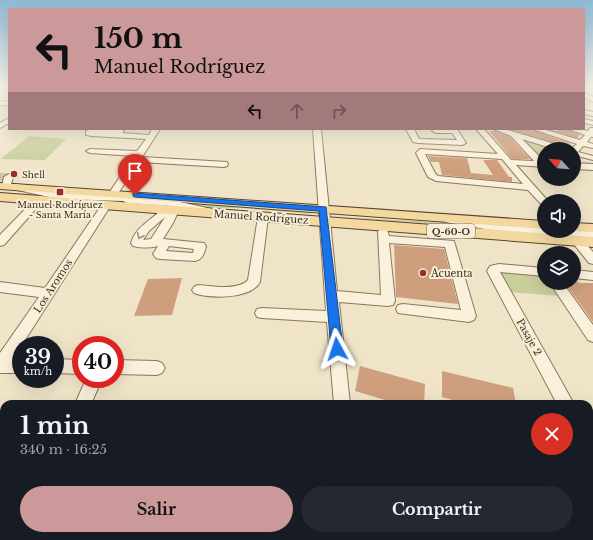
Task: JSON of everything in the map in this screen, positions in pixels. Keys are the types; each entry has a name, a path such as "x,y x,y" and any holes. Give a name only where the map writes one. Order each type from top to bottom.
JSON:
{"main road":[{"name":"Manuel Rodríguez","path":"4,183 324,215 383,232 537,232"},
{"name":"Manuel Rodríguez","path":"0,197 263,217 324,215 436,217 537,224"},
{"name":"Manuel Rodríguez","path":"581,230 593,228"},
{"name":"Manuel Rodríguez","path":"581,236 593,242"}],"street":[{"path":"0,126 8,116"},
{"path":"114,193 155,130"},
{"path":"317,130 342,400"},
{"path":"411,130 417,141 462,143 454,130 436,131"},
{"path":"481,130 537,194"},
{"path":"500,130 539,142"},
{"path":"539,130 578,142"},
{"path":"577,130 592,133"},
{"path":"581,143 592,133"},
{"path":"513,134 537,158"},
{"path":"117,135 151,137"},
{"path":"581,143 593,146"},
{"path":"90,151 224,164"},
{"path":"530,187 436,178 431,175 420,153 423,151 537,163"},
{"path":"581,154 593,158"},
{"path":"581,166 593,167"},
{"path":"4,183 46,194 85,198 137,198 305,211 341,219 537,234"},
{"path":"4,183 87,200 163,202 221,214"},
{"path":"0,242 39,200"},
{"name":"Los Aromos","path":"0,366 106,205"},
{"path":"170,210 168,223 160,243 139,244 137,241 145,227 170,210"},
{"path":"198,290 241,290 252,285 254,282 263,217"},
{"path":"436,217 496,228 537,231"},
{"path":"332,296 388,301 383,232 450,244 468,316 403,309"},
{"path":"581,232 593,233"},
{"path":"576,238 593,260"},
{"name":"Pasaje 2","path":"537,271 499,268 494,269 493,272 564,400"},
{"path":"581,275 593,276"},
{"path":"0,287 49,293"},
{"path":"561,290 593,336"},
{"path":"262,313 334,317"},
{"path":"0,366 12,366"},
{"path":"124,367 157,368"},
{"path":"85,400 90,388"}],"green space":[{"path":"29,136 66,139 45,160 1,159"},
{"path":"519,137 537,142 537,156"},
{"path":"179,203 312,213 312,214 240,208 207,208"},
{"path":"337,217 431,222 486,228"},
{"path":"501,273 537,276 537,290 556,290 560,296 509,292 499,275"}],"building":[{"path":"513,130 533,130 566,142 552,142"},
{"path":"551,130 569,130 580,135 577,138"},
{"path":"489,131 495,131 510,137 530,159 512,159"},
{"path":"428,156 467,158 471,173 493,175 483,160 497,160 509,177 512,177 512,182 442,175 439,162 431,162"},
{"name":"Acuenta","path":"394,245 444,249 458,304 396,297"},
{"path":"182,278 172,315 134,316 148,279"},
{"path":"581,283 593,283 593,322 570,290 581,290"},
{"path":"360,366 425,384 424,400 385,400 355,391"},
{"path":"442,371 513,388 515,400 453,400 442,397"}],"tunnel":[{"path":"0,177 8,177"}],"place":[{"name":"Shell","path":"14,174"},
{"name":"Manuel Rodríguez - Santa María","path":"60,192"},
{"name":"Acuenta","path":"423,273"}],"route":[{"path":"135,195 323,209 337,349"}]}
